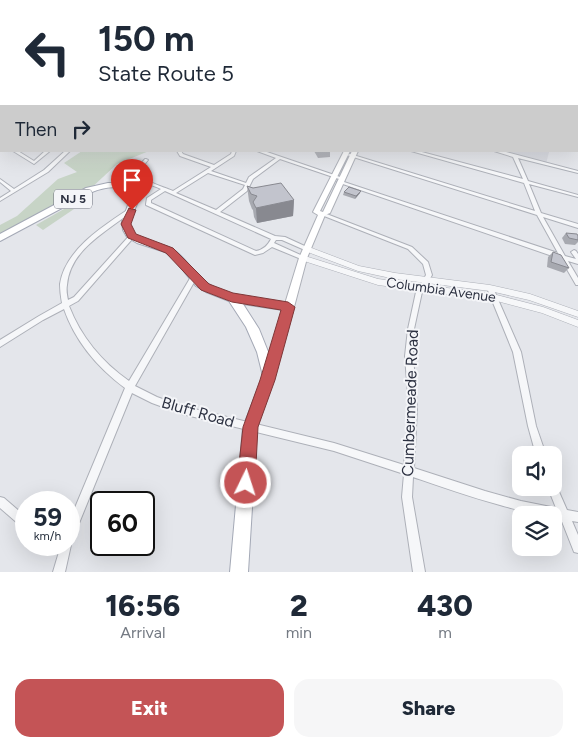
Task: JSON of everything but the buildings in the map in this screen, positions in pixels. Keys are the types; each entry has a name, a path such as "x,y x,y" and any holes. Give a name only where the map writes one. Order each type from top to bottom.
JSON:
{"main road":[{"path":"239,572 250,427 268,380 303,258 322,214 316,212 339,178 350,153"},
{"name":"NJ 5","path":"0,238 96,188 111,186 128,189 135,197 126,224 132,236"},
{"path":"132,236 170,250 194,277 212,291 232,297 288,307"},
{"path":"232,297 249,322 264,352 268,380"}],"street":[{"path":"17,152 34,163 47,152"},
{"path":"0,200 52,166 67,152"},
{"path":"180,152 181,155 214,167"},
{"path":"173,193 233,155 234,152"},
{"path":"262,152 578,262"},
{"path":"417,152 578,196"},
{"path":"500,152 578,172"},
{"path":"350,153 578,226"},
{"path":"515,156 539,214 578,283"},
{"path":"218,212 246,190 251,178 279,158"},
{"path":"146,160 138,164 138,172 146,181 218,212 303,258"},
{"path":"208,171 248,185"},
{"path":"118,182 124,177 138,172"},
{"path":"0,180 14,191"},
{"path":"165,189 149,199 148,204 252,252 263,252 272,241 282,238 307,249"},
{"path":"65,306 63,288 69,265 104,228 132,210"},
{"path":"322,214 410,248 426,263 429,275 427,279"},
{"path":"0,344 65,306 84,292 132,236"},
{"name":"Columbia Avenue","path":"307,249 358,268 396,276 490,288 530,298 578,314"},
{"path":"574,252 578,258"},
{"name":"Columbia Avenue","path":"303,258 359,278 493,297 543,310 578,324"},
{"path":"80,507 130,387 194,277"},
{"name":"Cumbermeade Road","path":"419,572 408,515 413,408 409,346 422,288 427,279"},
{"path":"490,288 517,352 538,446"},
{"name":"Bluff Road","path":"65,306 95,355 115,376 130,387 162,403 182,410 334,446 521,506 578,518"},
{"path":"556,496 578,548"},
{"path":"0,502 15,514"},
{"path":"59,572 63,556"}],"shaded area":[{"path":"508,152 549,152 546,164 510,155"}],"green space":[{"path":"80,152 147,152 117,164 89,190 0,238 0,225 17,216 58,179 77,172 64,163"},
{"path":"71,205 77,207 43,230 36,225"}],"route":[{"path":"132,210 128,215 126,224 128,232 140,240 170,250 198,282 205,287 232,297 288,307 268,380 250,427 246,483"}]}
